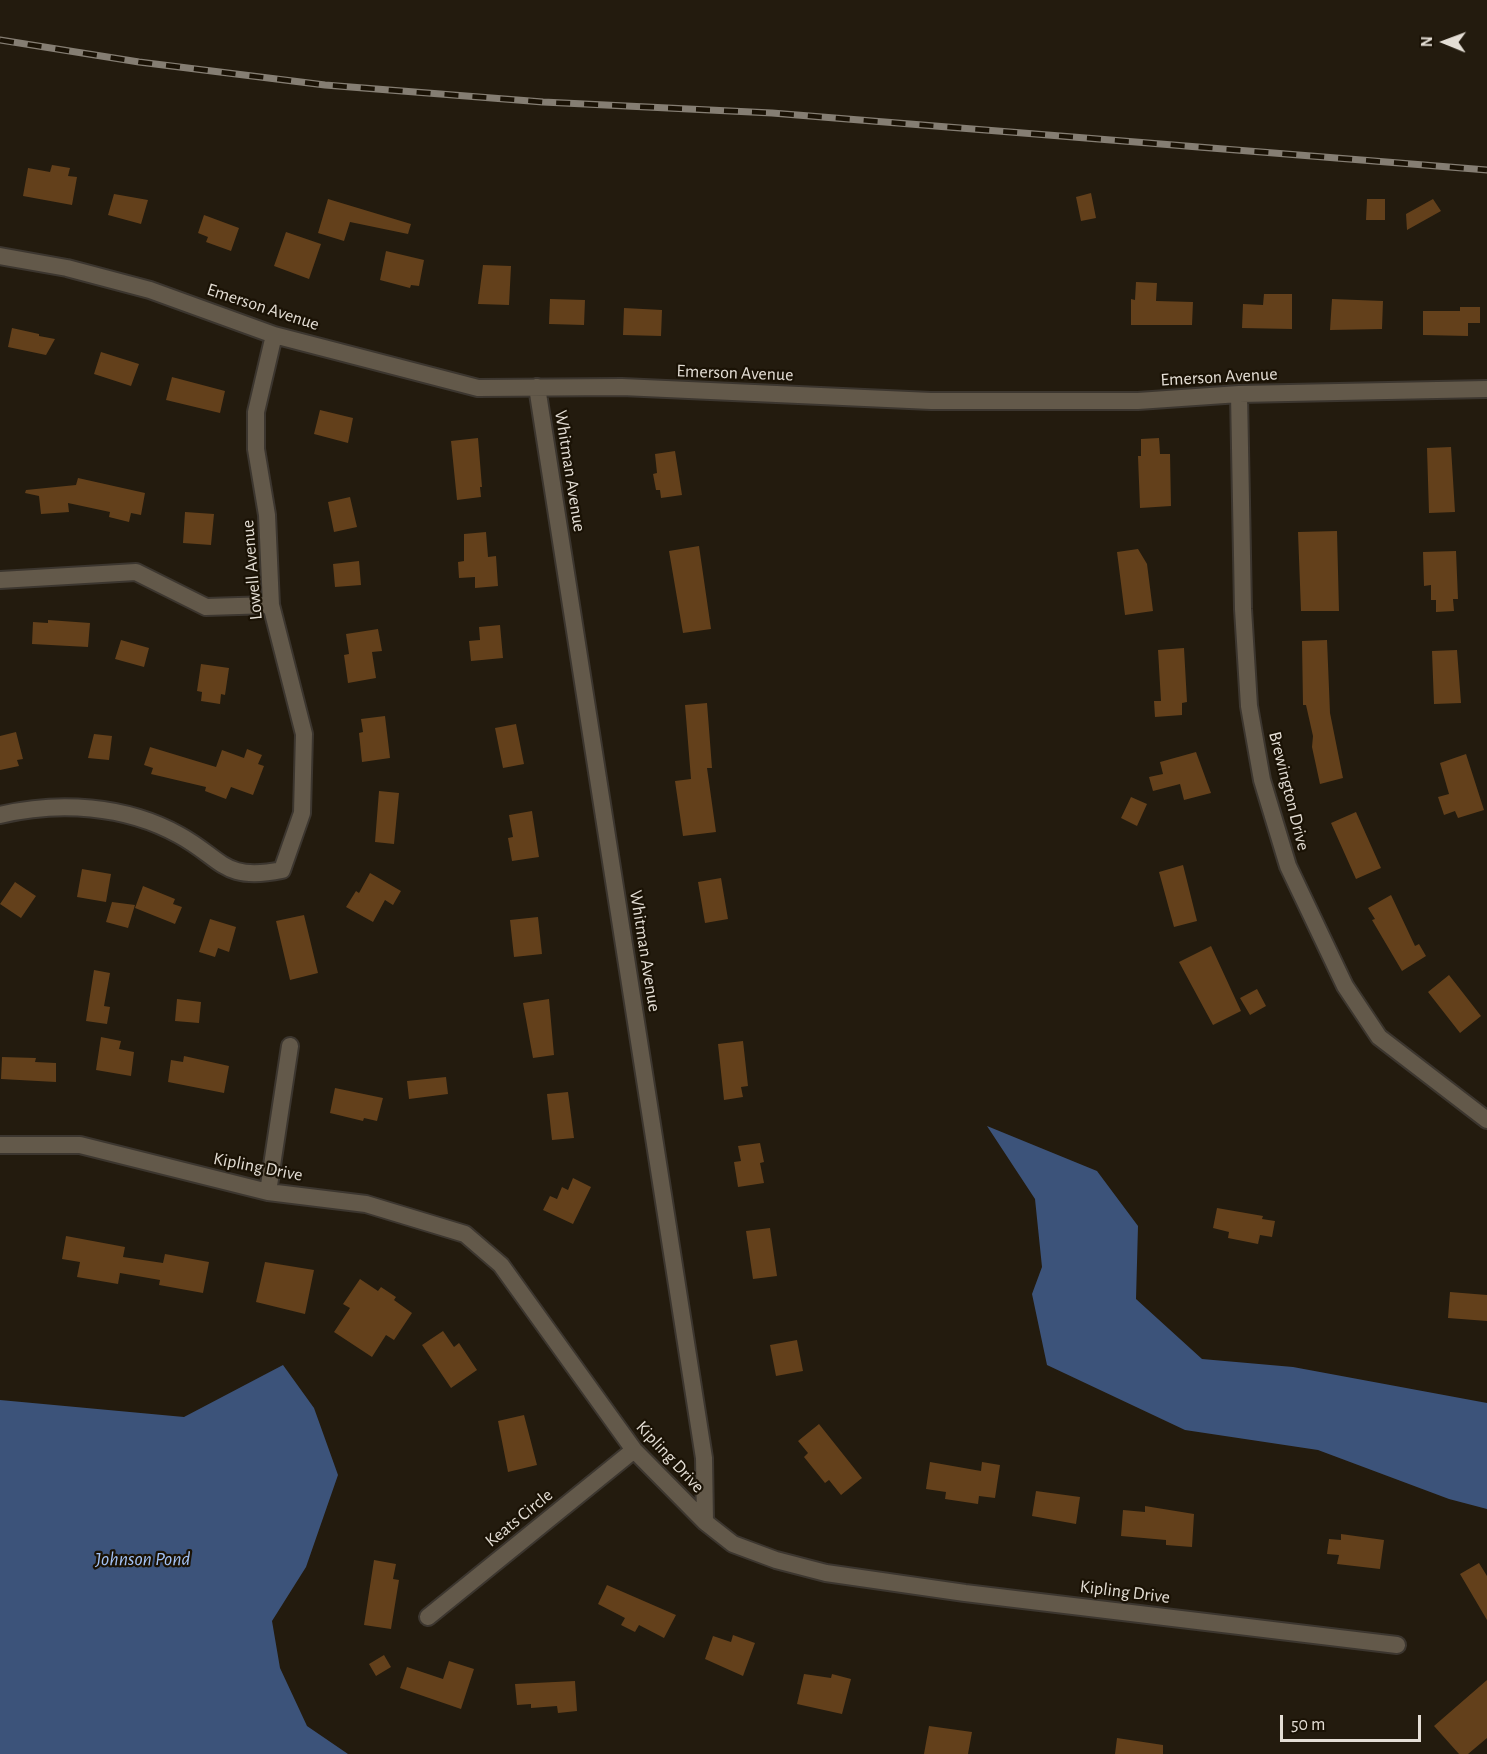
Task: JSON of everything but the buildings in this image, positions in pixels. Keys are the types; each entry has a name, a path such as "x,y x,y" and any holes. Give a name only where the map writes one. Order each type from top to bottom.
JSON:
{"street":[{"name":"Emerson Avenue","path":"0,256 67,268 150,290 274,335 478,388 622,387 932,401 1138,401 1239,394 1487,389"},
{"name":"Lowell Avenue","path":"0,815 54,805 92,808 141,820 179,835 228,868 255,875 282,870 302,813 304,734 271,605 267,515 256,449 256,412 274,335"},
{"name":"Whitman Avenue","path":"537,387 705,1458 705,1522"},
{"name":"Brewington Drive","path":"1239,394 1243,609 1249,706 1262,780 1288,866 1345,986 1379,1037 1487,1120"},
{"path":"0,580 136,572 206,607 271,605"},
{"path":"268,1192 290,1046"},
{"name":"Kipling Drive","path":"0,1145 80,1145 268,1192 366,1204 465,1234 501,1265 634,1450 705,1522 733,1544 776,1560 826,1574 1397,1645"},
{"name":"Keats Circle","path":"428,1617 634,1450"}],"water":[{"path":"987,1126 1097,1171 1138,1226 1136,1299 1202,1359 1293,1367 1487,1403 1487,1509 1449,1499 1318,1450 1185,1430 1047,1365 1032,1294 1042,1267 1035,1199"},
{"name":"Johnson Pond","path":"283,1365 314,1408 338,1475 306,1567 272,1621 280,1668 307,1726 348,1754 0,1754 0,1400 184,1417"}],"railway":[{"path":"0,40 139,62 325,85 543,102 772,113 1487,170"}]}
